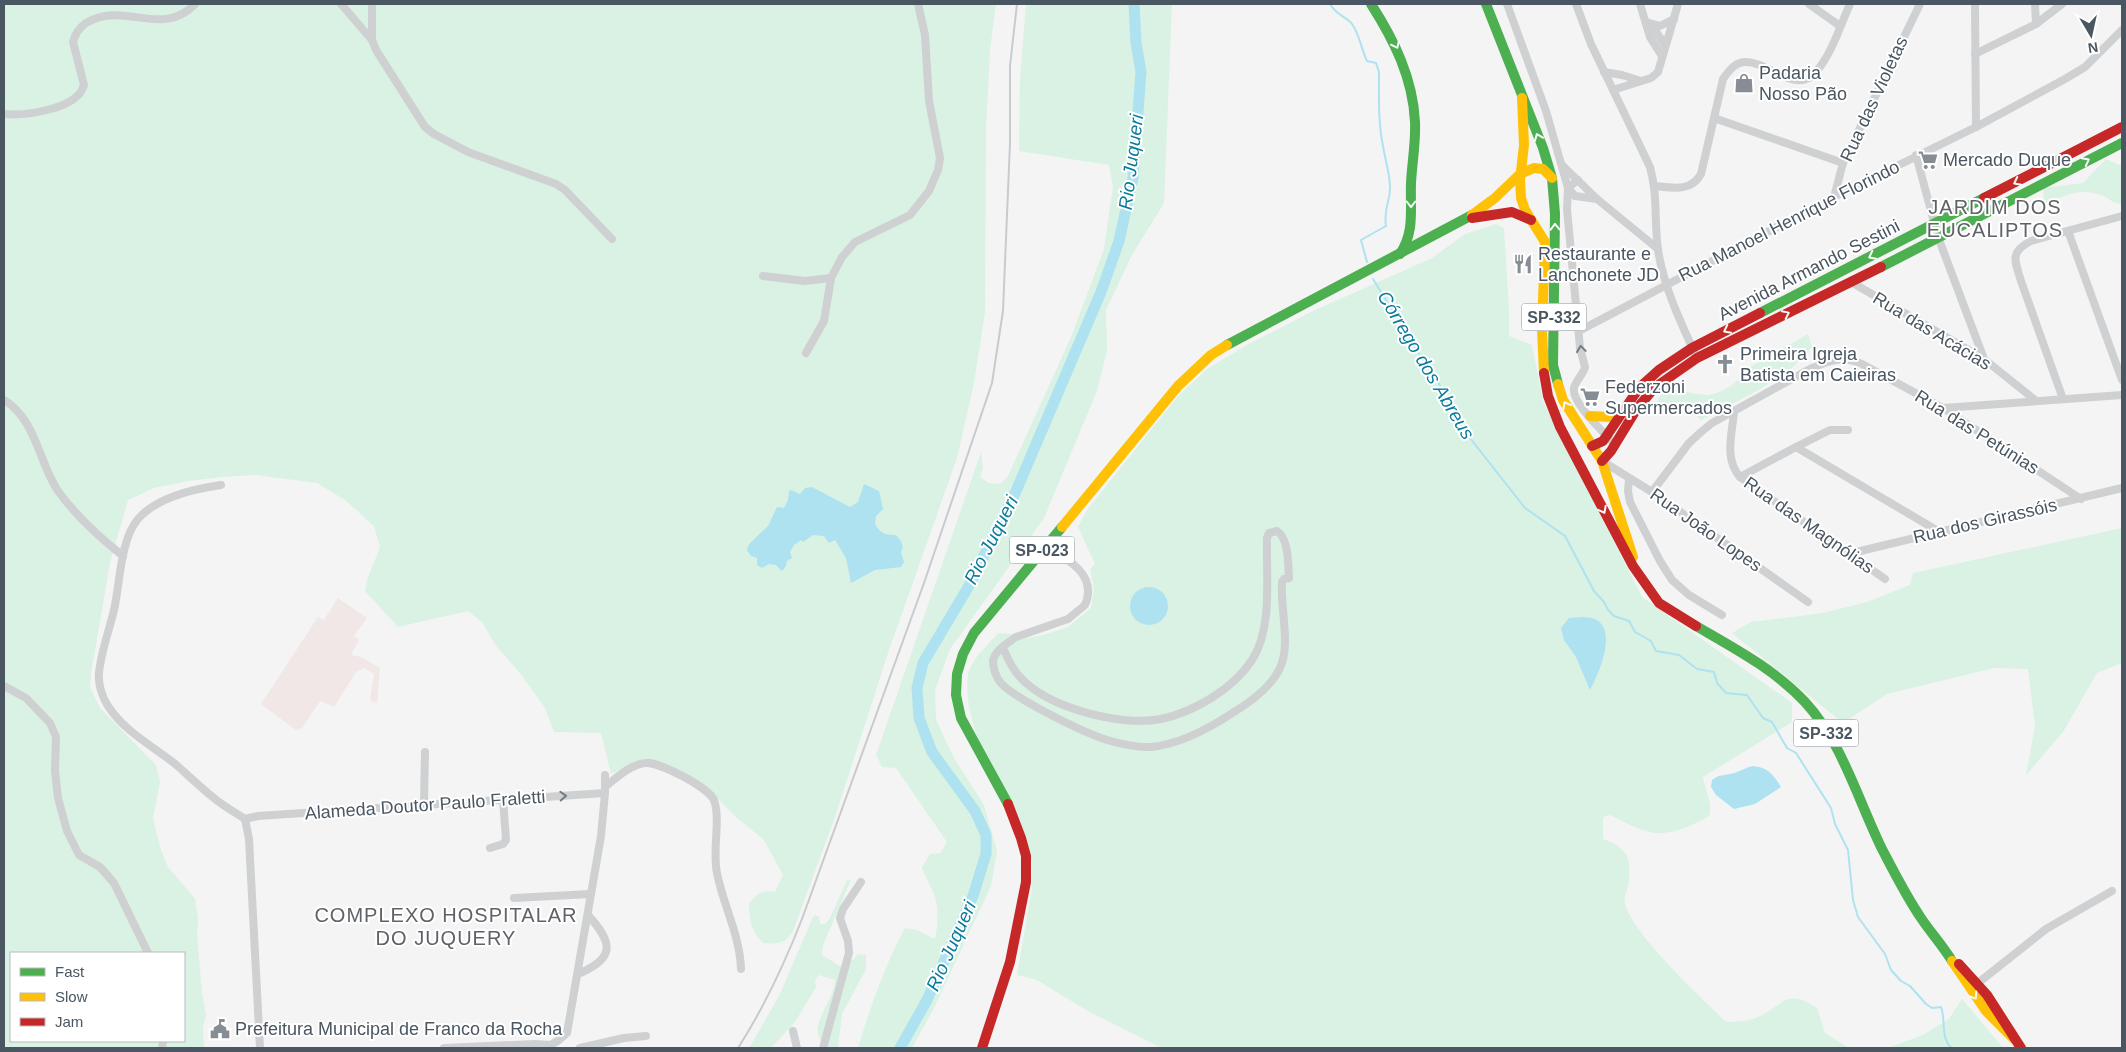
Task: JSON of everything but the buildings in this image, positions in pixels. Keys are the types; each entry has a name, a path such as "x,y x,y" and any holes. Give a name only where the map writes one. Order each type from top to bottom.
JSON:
{"main road":[{"path":"1370,4 1389,33 1404,62 1414,96 1415,124 1411,185 1411,222 1408,243 1400,254"},
{"name":"SP-332","path":"1486,4 1548,161 1552,178 1555,234 1553,365 1564,400 1602,461 1630,543 1636,571"},
{"name":"SP-332","path":"1522,98 1524,142 1520,189 1524,208 1541,231 1545,242 1542,350 1545,384 1551,404 1580,467 1636,571 1647,589 1660,603 1774,674 1805,703 1827,736 1847,772 1893,870 1920,917 1948,954 1982,1008 1998,1026 2014,1039"},
{"name":"Avenida Armando Sestini","path":"1592,446 1603,441 1623,410 1648,379 1934,224 2122,127"},
{"path":"1496,198 1512,176 1524,142"},
{"name":"Avenida Armando Sestini","path":"1602,461 1615,445 1636,410 1654,388 1694,353 1851,282 2122,143"},
{"path":"1520,174 1530,169 1539,168 1548,172 1552,178"},
{"name":"SP-023","path":"982,1048 1010,964 1018,933 1027,874 1022,842 1013,819 960,718 957,706 956,674 961,656 974,633 1178,386 1205,360 1238,338 1468,218 1496,198 1520,174"},
{"name":"SP-023","path":"1468,218 1512,212 1534,222"},
{"path":"1590,416 1611,417 1623,410"},
{"path":"1580,467 1589,472 1596,472 1602,461"},
{"name":"SP-332","path":"1948,954 1978,983 2021,1048"}],"street":[{"path":"4,114 24,114 62,106 78,97 84,85 73,42 74,35 94,16 113,10 165,19 179,15 195,4"},
{"path":"341,4 372,40 376,50 425,127 434,134 468,152 556,184 565,190 612,239"},
{"path":"372,4 372,40"},
{"path":"806,353 824,321 831,278 842,257 856,242 910,215 929,191 938,170 940,158 929,101 925,35 918,4"},
{"path":"1507,4 1534,77 1568,188 1572,194 1598,199"},
{"path":"1576,4 1604,72 1642,146 1655,186 1658,249 1665,286 1694,353"},
{"path":"1640,4 1649,23 1665,45"},
{"path":"1613,90 1654,76 1678,4"},
{"path":"1811,4 1840,26"},
{"path":"1655,186 1687,187 1697,182 1701,174 1723,79 1737,65 1743,62 1751,63 1794,80 1809,78 1815,74 1824,60 1850,4"},
{"name":"Rua das Violetas","path":"1834,197 1843,164 1920,4"},
{"path":"1975,4 1976,127"},
{"path":"2036,4 2036,24"},
{"path":"1975,54 2036,24 2062,4"},
{"path":"1649,23 1665,25 1674,19"},
{"path":"1649,23 1650,37 1662,56"},
{"name":"Rua Manoel Henrique Florindo","path":"1579,331 1834,197 1976,127 2085,67 2122,30"},
{"path":"1604,72 1641,81"},
{"path":"1714,118 1843,164"},
{"path":"1916,155 1938,237 1984,359"},
{"path":"1560,162 1598,199 1658,249"},
{"path":"1578,180 1568,188 1567,209 1580,348 1585,367 1575,386 1574,395 1615,445"},
{"path":"1567,209 1586,186"},
{"path":"2063,399 2021,281 2016,255 2018,250 2031,241 2122,216"},
{"path":"2068,231 2122,380"},
{"path":"762,276 804,281 831,278"},
{"name":"Rua das Acácias","path":"1851,282 1984,359 2035,400"},
{"name":"Rua das Petúnias","path":"1652,492 1689,443 1712,423 1824,362 1843,358 1852,359 1862,364 1943,408 2081,499"},
{"path":"1943,408 2122,395"},
{"path":"4,400 18,413 29,428 43,464 58,490 77,514 123,556"},
{"name":"Rua das Magnólias","path":"1734,412 1730,459 1734,470 1740,477 1885,579"},
{"path":"1740,477 1830,430 1848,430"},
{"path":"1796,447 1938,531"},
{"name":"Rua João Lopes","path":"1602,461 1652,492 1808,602"},
{"path":"1629,478 1628,491 1630,502 1665,570 1680,588 1722,615"},
{"path":"221,485 185,493 152,507 132,527 123,556 114,608 99,674 102,693 119,720 172,762 215,800 246,823 260,1048"},
{"name":"Rua dos Girassóis","path":"1848,554 2122,488"},
{"path":"1003,648 1010,665 1021,679 1037,692 1071,708 1107,718 1150,721 1191,709 1222,690 1242,672 1258,648 1264,630 1266,613 1268,538 1273,531 1276,531 1282,536 1289,578 1284,579 1282,582 1284,652 1281,667 1270,683 1252,700 1219,722 1197,734 1150,747 1134,746 1104,739 1052,714 1007,689 1000,682 994,667 994,658 1003,648 1016,637 1068,618 1085,605 1089,587 1084,575 1069,561 1045,546"},
{"path":"4,686 26,698 50,722 56,737 55,771 58,798 68,831 79,855 100,868 114,883 148,952"},
{"path":"424,805 425,752"},
{"path":"606,790 636,765 647,762 656,764 684,778 710,795 715,808 716,871 739,945 741,969"},
{"path":"444,1048 551,1045 567,1033 588,915 606,790 605,775"},
{"name":"Alameda Doutor Paulo Fraletti","path":"246,823 251,816 480,801 606,790"},
{"path":"490,848 502,844 506,840 503,799"},
{"path":"823,1048 849,953 848,941 840,918 843,909 861,882"},
{"path":"1978,983 2046,929 2112,890"},
{"path":"514,898 591,894"},
{"path":"578,974 598,964 606,954 607,949 602,933 588,915"},
{"path":"793,1031 797,1048"},
{"path":"580,1048 624,1038 646,1036"},
{"path":"535,1044 544,1048"}],"shaded area":[{"path":"338,598 367,618 354,636 359,640 351,655 361,657 380,668 377,703 370,700 374,674 364,668 356,672 334,707 320,701 302,728 296,730 261,704 318,617 324,620"}],"green space":[{"path":"4,4 996,4 990,50 986,129 985,313 974,383 957,458 888,653 835,817 793,931 787,939 777,943 763,943 753,929 750,920 749,903 760,893 767,891 775,892 783,875 764,840 737,818 713,794 663,763 646,758 611,774 601,733 554,732 545,708 520,673 496,646 482,622 468,611 398,627 365,591 367,580 380,547 374,526 345,500 317,483 256,475 188,481 154,488 128,500 110,563 90,687 100,708 156,765 160,782 153,819 161,850 168,867 195,899 198,919 197,934 202,993 206,1015 203,1027 204,1048 4,1048"},
{"path":"1026,4 1172,4 1164,203 1132,255 1106,310 1107,351 1097,391 1044,518 950,649 935,690 936,720 954,758 984,805 997,851 991,886 933,1010 912,1048 858,1048 878,987 905,928 917,930 935,939 937,904 922,867 930,854 940,853 947,842 896,768 882,767 876,755 981,452 983,468 980,477 989,483 1000,484 1007,478 1071,337 1104,249 1113,187 1109,165 1019,151 1020,79"},
{"path":"2106,159 2122,166 2122,204 2101,195 2079,192 2044,204 2043,188 2083,183"},
{"path":"1496,224 1504,228 1509,336 1532,345 1543,401 1642,597 1792,703 1792,722 1703,777 1709,802 1709,816 1681,829 1665,833 1640,829 1610,815 1603,817 1603,839 1618,846 1627,856 1629,862 1625,904 1631,917 1654,949 1726,1022 1750,1020 1764,1014 1784,1001 1794,998 1800,999 1817,1008 1825,1033 1849,1048 1162,1048 1086,1010 1037,980 1017,975 1032,888 1032,862 977,737 967,690 968,675 973,663 998,633 1012,634 1021,639 1043,635 1068,627 1091,608 1094,588 1090,569 1095,564 1078,527 1087,510 1177,397 1207,369 1247,345 1311,312 1432,258 1465,234"},
{"path":"1808,334 1812,347 1789,371 1755,392 1701,420 1688,408 1676,403 1666,407 1656,404 1665,386 1703,395 1720,392 1737,381 1750,367"},
{"path":"2122,528 2122,663 2097,673 2063,732 2026,775 2035,726 2028,669 1994,668 1887,694 1843,723 1732,633 1751,622 1823,613 1867,602 1910,585 1913,573"},
{"path":"847,880 851,880 823,945 822,955 840,966 854,959 858,954 866,955 866,969 842,1014 838,1048 826,1048 818,1034 819,1023 834,987 835,980 819,975 815,980 816,987 795,1022 771,1048 749,1048 779,996 813,917 815,915 819,917 820,924 825,924 830,918"},
{"path":"1962,999 2003,1048 1888,1048 1923,1035 1949,1019"}],"water":[{"path":"864,484 879,491 883,509 876,516 875,524 879,530 886,534 896,535 901,541 903,547 901,552 904,562 901,567 875,570 851,583 846,558 835,540 829,543 824,536 813,535 803,542 801,540 794,545 790,552 792,558 787,561 782,571 776,565 769,564 762,568 757,565 757,558 751,556 747,550 749,544 768,526 777,507 784,508 788,500 789,491 800,494 805,488 812,487 850,507 858,502"},
{"path":"1149,587 1162,593 1168,606 1162,619 1149,625 1136,619 1130,606 1136,593"},
{"path":"1583,617 1595,619 1603,626 1606,635 1603,658 1590,690 1576,657 1564,640 1561,628 1569,618"},
{"path":"1753,766 1770,772 1781,787 1755,804 1734,809 1716,795 1711,787 1712,780 1718,776"}],"waterway":[{"name":"Rio Juqueri","path":"900,1048 927,1000 951,946 973,896 986,854 986,835 975,811 932,752 919,718 917,688 923,663 970,584 1016,491 1101,292 1119,241 1133,178 1141,72 1136,43 1134,4"},
{"name":"Córrego dos Abreus","path":"1330,4 1352,24 1367,61 1376,63 1379,72 1380,128 1389,175 1390,191 1385,219 1386,226 1361,240 1367,262"},
{"name":"Córrego dos Abreus","path":"1373,279 1421,357 1436,377 1452,413 1466,433 1525,508 1565,536 1594,591 1604,602 1608,610 1614,616 1629,621 1635,632 1651,641 1656,651 1679,655 1697,669 1714,672 1717,683 1726,693 1747,695 1763,718 1772,722 1787,748 1796,753 1831,808 1835,824 1848,850 1853,900 1858,917 1885,954 1891,970 1901,981 1910,986 1932,1008 1941,1007 1946,1040 1952,1048"}],"railway":[{"path":"738,1048 757,1017 773,985 802,919 924,583 992,383 1003,311 1010,143 1010,66 1017,4"}],"traffic: fast":[{"path":"1371,4 1401,60 1411,90 1415,122 1410,229 1405,246 1400,254"},
{"path":"1486,4 1543,148 1552,178 1555,214 1553,365 1558,384"},
{"path":"1881,267 2122,143"},
{"path":"1760,313 1984,198"},
{"path":"1227,345 1472,215"},
{"path":"1008,804 961,718 956,695 957,674 963,654 974,633 1062,527"},
{"path":"1696,626 1767,669 1793,690 1818,718 1839,753 1873,830 1900,884 1921,918 1952,961"}],"traffic: slow":[{"path":"1522,98 1524,145 1520,180 1521,198 1525,210 1545,242 1542,330 1544,373"},
{"path":"1472,215 1495,198 1520,174 1534,168 1543,169 1552,178"},
{"path":"1062,527 1178,386 1211,355 1227,345"},
{"path":"1558,384 1563,400 1602,461 1633,557"},
{"path":"1590,416 1611,417 1622,411"},
{"path":"1952,961 1986,1011 2014,1039"}],"traffic: jam":[{"path":"1984,198 2122,127"},
{"path":"1472,218 1512,212 1531,220"},
{"path":"1602,461 1611,451 1636,410 1654,388 1697,358 1881,267"},
{"path":"1592,446 1603,441 1639,388 1659,370 1692,348 1760,313"},
{"path":"1544,373 1548,396 1560,427 1633,566 1659,603 1696,626"},
{"path":"982,1048 1010,962 1026,882 1026,856 1008,804"},
{"path":"1959,964 1987,995 2021,1048"}],"place":[{"name":"Padaria Nosso Pão","path":"1744,83"},
{"name":"Mercado Duque","path":"1928,160"},
{"name":"Restaurante e Lanchonete JD","path":"1523,264"},
{"name":"Primeira Igreja Batista em Caieiras","path":"1725,364"},
{"name":"Federzoni Supermercados","path":"1590,397"},
{"name":"Prefeitura Municipal de Franco da Rocha","path":"220,1029"}],"district":[{"name":"JARDIM DOS EUCALIPTOS","path":"1995,218"},
{"name":"COMPLEXO HOSPITALAR DO JUQUERY","path":"446,926"}]}
